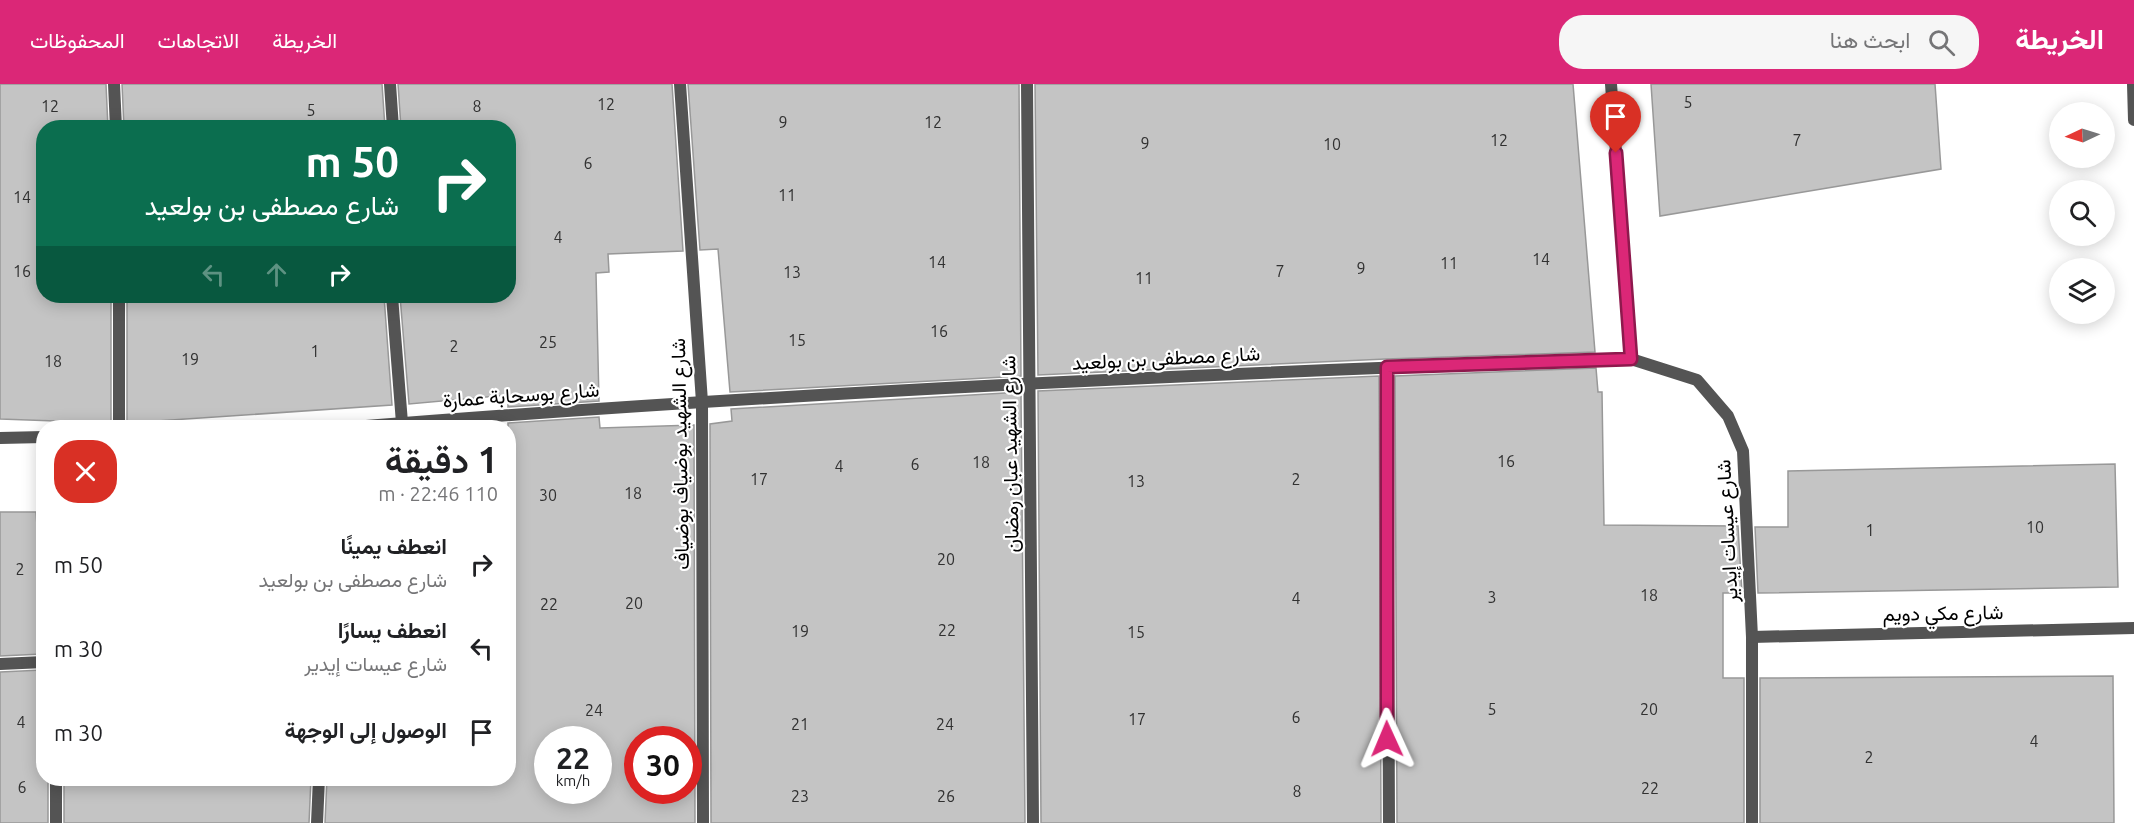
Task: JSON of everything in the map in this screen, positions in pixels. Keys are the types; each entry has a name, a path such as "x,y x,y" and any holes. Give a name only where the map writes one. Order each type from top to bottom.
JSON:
{"street":[{"path":"114,84 116,120"},
{"path":"390,84 392,120"},
{"name":"شارع الشهيد بوضياف بوضياف","path":"680,84 702,402 703,823"},
{"name":"شارع الشهيد عبان رمضان","path":"1027,84 1033,823"},
{"path":"1611,84 1631,359"},
{"path":"2133,84 2134,120"},
{"path":"118,303 120,420"},
{"path":"393,303 402,420"},
{"name":"شارع مصطفى بن بولعيد","path":"702,402 1387,367 1631,359"},
{"name":"شارع عيسات إيدير","path":"1631,359 1697,380 1728,416 1743,451 1752,637 1752,823"},
{"path":"1387,367 1389,823"},
{"name":"شارع بوسحابة عمارة","path":"445,420 702,402"},
{"path":"0,438 36,437"},
{"name":"شارع مكي دويم","path":"1752,637 2134,628"},
{"path":"0,664 36,662"},
{"path":"56,786 56,823"},
{"path":"317,823 319,786"}],"building":[{"path":"0,84 106,84 108,120 36,120 36,303 111,303 111,420 0,419"},
{"path":"122,84 382,84 384,120 124,120"},
{"path":"398,84 672,84 683,251 608,254 609,272 596,273 599,401 508,407 508,395 409,404 401,303 516,303 516,120 400,120"},
{"path":"688,84 1019,84 1021,376 730,392 718,249 700,250"},
{"path":"1035,84 1573,84 1595,352 1038,375"},
{"path":"1651,84 1935,84 1941,169 1660,216"},
{"path":"127,303 385,303 392,405 171,420 127,420"},
{"path":"1596,368 1598,392 1602,392 1604,525 1738,526 1742,593 1723,593 1723,678 1744,678 1744,823 1397,823 1395,376"},
{"path":"1379,376 1381,823 1041,823 1038,391"},
{"path":"1021,392 1025,823 711,823 710,424 732,421 731,409"},
{"path":"599,417 600,428 694,425 695,726 624,726 624,804 695,804 695,823 325,823 327,786 516,786 516,422"},
{"path":"2115,464 2118,587 1758,593 1755,527 1788,527 1788,471"},
{"path":"0,512 36,512 36,654 0,656"},
{"path":"36,670 36,786 48,786 48,823 0,823 0,672"},
{"path":"2113,676 2114,823 1760,823 1760,678"},
{"path":"64,786 311,786 309,823 64,823"}],"route":[{"path":"1387,739 1387,367 1631,359 1616,153"}]}
